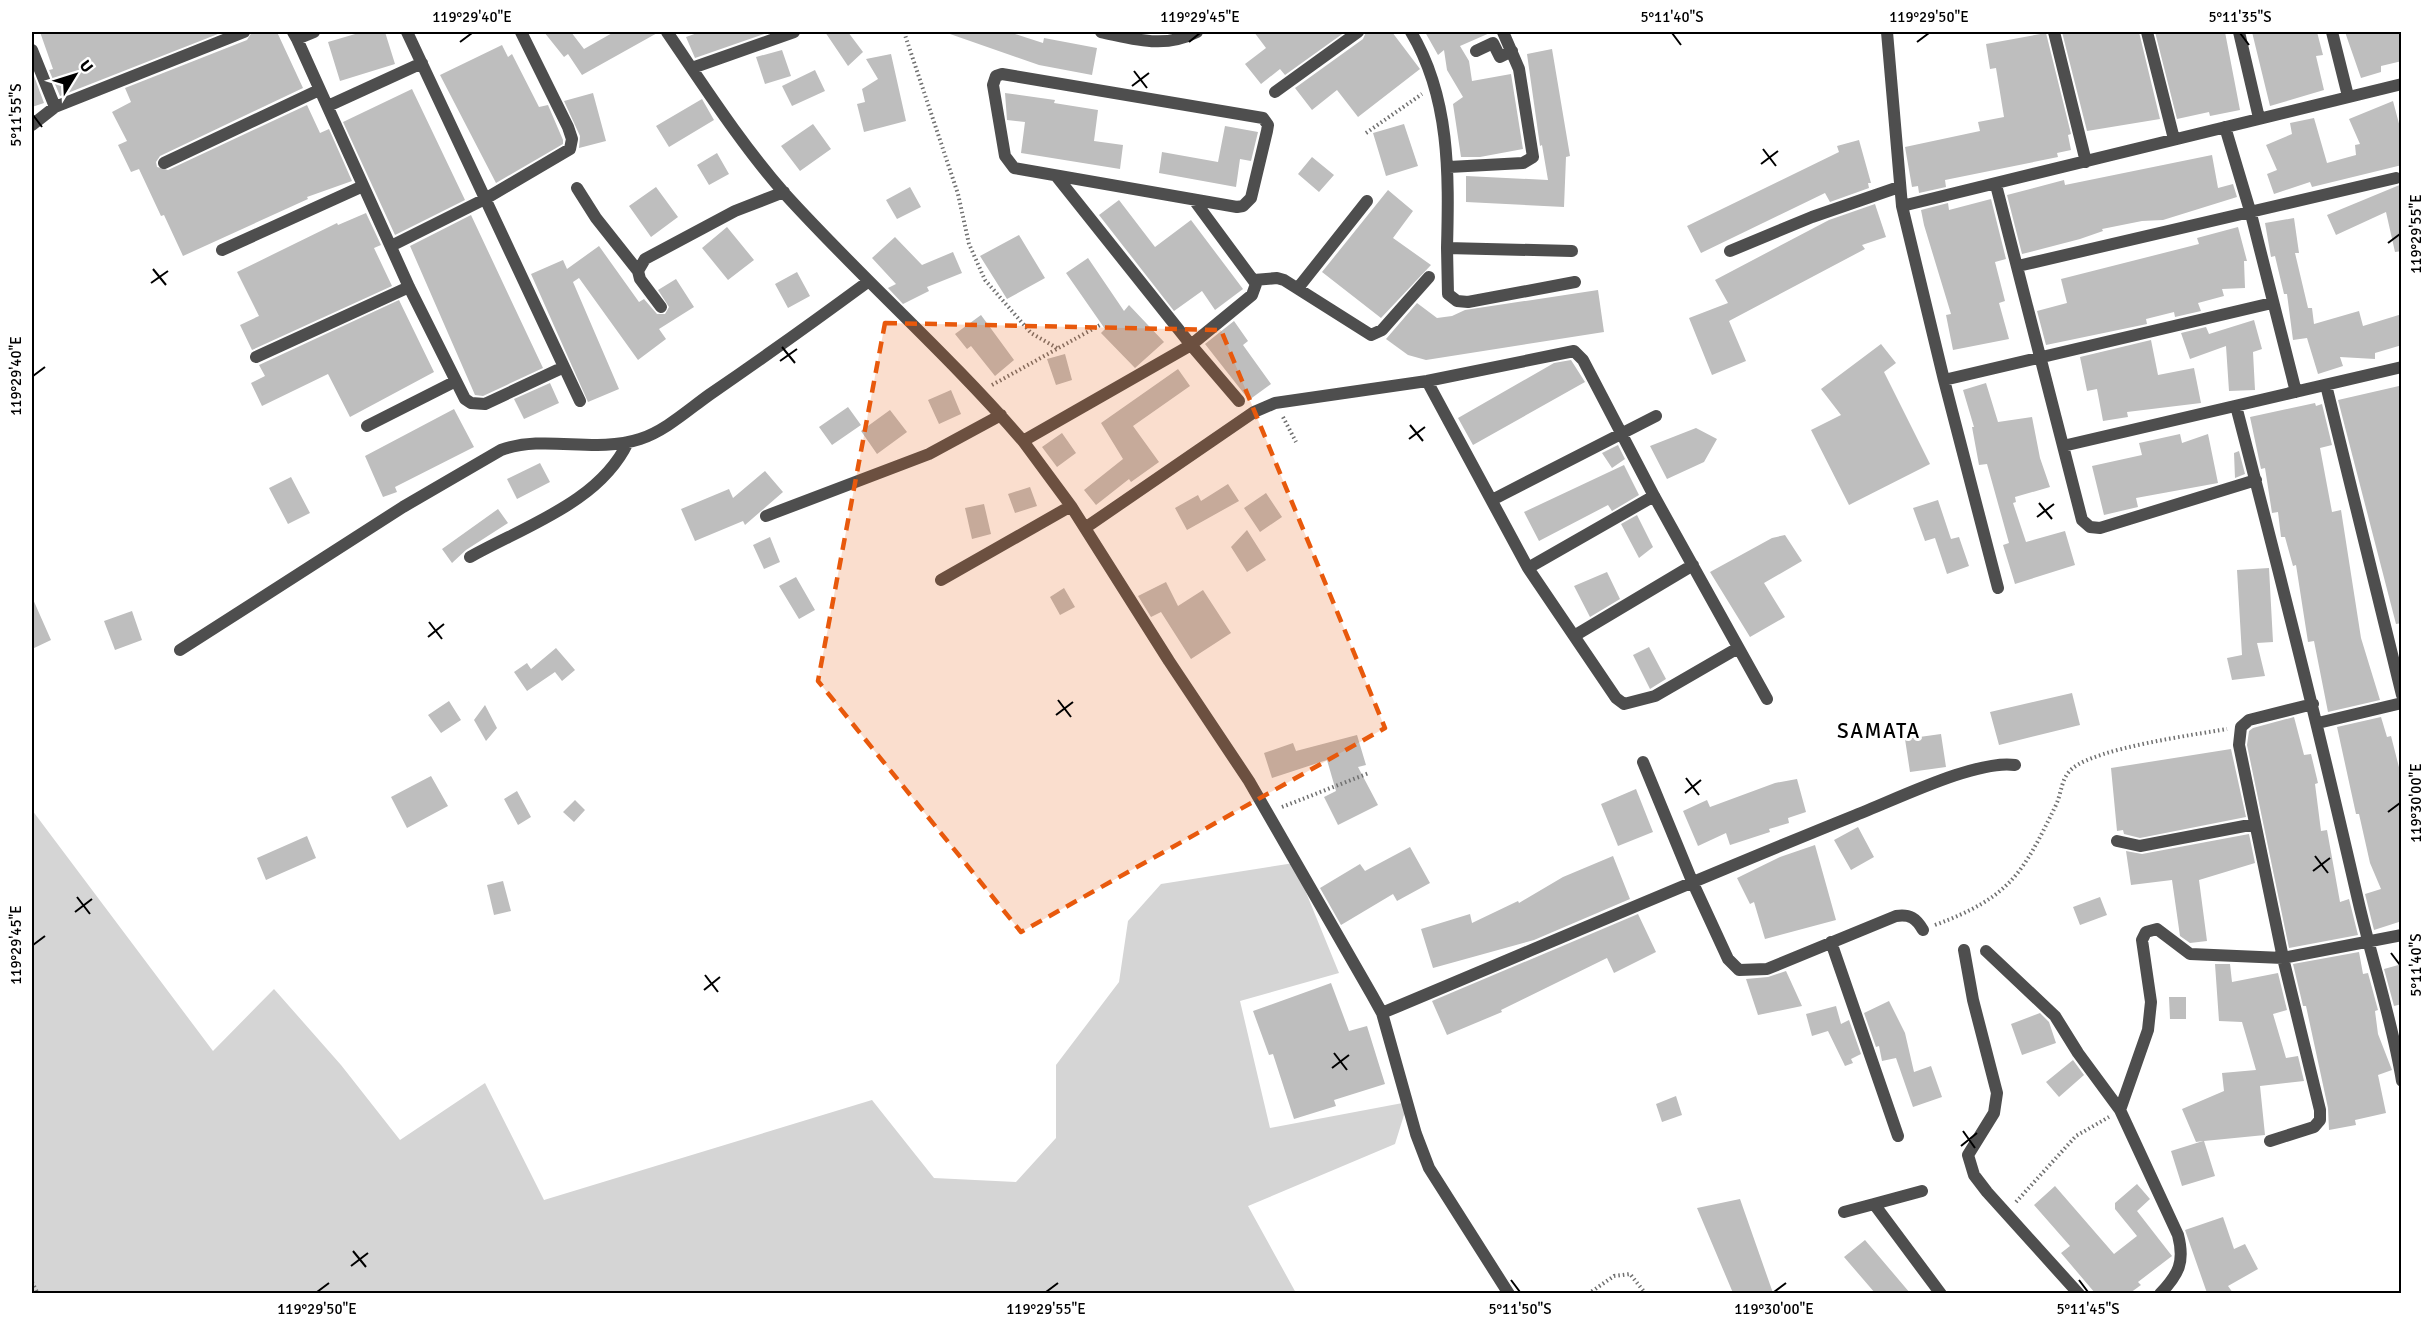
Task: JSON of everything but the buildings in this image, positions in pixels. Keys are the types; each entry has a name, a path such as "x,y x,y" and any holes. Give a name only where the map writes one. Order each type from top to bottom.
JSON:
{"street":[{"path":"32,125 56,107 244,32"},
{"path":"314,32 295,35 409,287 454,382 465,399 478,405 564,367"},
{"path":"407,32 580,401"},
{"path":"391,246 485,199 570,149 572,139 568,127 521,32"},
{"path":"667,32 784,192 869,281 981,391 1023,441 1071,506 1267,813 1382,1013 1416,1134 1429,1168 1509,1293"},
{"path":"692,68 794,32"},
{"path":"1101,32 1160,42 1175,42 1197,32"},
{"path":"1275,92 1358,32"},
{"path":"1411,32 1431,68 1436,85 1449,167 1448,294 1457,301 1468,302 1575,282"},
{"path":"1449,167 1523,163 1533,157 1519,69 1503,32"},
{"path":"1887,32 1894,86 1902,206 1998,588"},
{"path":"2054,32 2086,162"},
{"path":"2147,32 2174,139"},
{"path":"2239,32 2259,118"},
{"path":"2332,32 2348,96"},
{"path":"1476,51 1493,43 1500,57 1512,51"},
{"path":"32,50 56,107"},
{"path":"328,106 422,63"},
{"path":"1002,74 1060,82 1233,112 1266,120 1268,125 1249,201 1237,207 1057,177 1020,170 1009,163 1005,156 993,85 996,76 1002,74"},
{"path":"1902,206 1996,185 2402,84"},
{"path":"164,163 319,90"},
{"path":"2225,127 2251,214 2296,392"},
{"path":"1057,177 1191,345 1239,401"},
{"path":"2018,266 2251,214 2396,178"},
{"path":"1996,185 2077,508 2082,520 2090,527 2110,525 2256,480"},
{"path":"222,250 363,186"},
{"path":"1730,251 1812,217 1899,187"},
{"path":"577,188 596,218 638,271 640,279 661,307"},
{"path":"638,271 645,260 722,218 784,192"},
{"path":"1023,441 1191,345 1252,295 1256,289 1254,280 1194,200"},
{"path":"1298,288 1367,201"},
{"path":"1448,248 1572,251"},
{"path":"1254,280 1276,278 1298,288 1367,334 1375,335 1428,277"},
{"path":"180,650 403,507 501,450 535,443 593,446 628,442 642,438 663,427 748,369 869,281"},
{"path":"256,357 409,287"},
{"path":"1944,380 2272,303"},
{"path":"1085,528 1254,412 1275,403 1427,381 1574,351 1583,360 1654,496 1767,699"},
{"path":"2063,446 2402,367"},
{"path":"1427,381 1528,568 1616,698 1624,704 1655,696 1738,648"},
{"path":"367,426 454,382"},
{"path":"2326,385 2402,695"},
{"path":"2236,406 2318,723 2368,943 2391,1023 2402,1081"},
{"path":"766,516 929,454 1000,415"},
{"path":"1492,500 1656,416"},
{"path":"470,557 547,516 592,488 620,460 628,442"},
{"path":"1528,568 1654,496"},
{"path":"942,580 1071,506"},
{"path":"1574,636 1693,565"},
{"path":"2318,723 2402,703"},
{"path":"2270,1141 2314,1127 2320,1120 2320,1110 2283,958 2239,745 2241,727 2249,720 2313,704"},
{"path":"1643,762 1692,881 1728,959 1739,970 1767,969 1885,919 1905,914 1917,920 1923,930"},
{"path":"1382,1013 1692,881 1983,766 2001,763 2015,765"},
{"path":"2117,841 2140,846 2255,824"},
{"path":"2120,1110 2148,1030 2151,1002 2142,940 2146,932 2157,929 2190,954 2283,958 2402,935"},
{"path":"1831,942 1898,1136"},
{"path":"1964,950 1973,1000 1997,1093 1994,1113 1968,1155 1974,1175 2079,1293"},
{"path":"1986,951 2026,991 2049,1009 2120,1110 2178,1235 2182,1252 2181,1267 2160,1293"},
{"path":"1844,1212 1922,1191"},
{"path":"1874,1204 1941,1293"}],"path":[{"path":"904,32 958,194 969,244 985,279 1031,333 1057,348"},
{"path":"1366,133 1436,85"},
{"path":"981,391 1100,325"},
{"path":"1275,403 1296,442"},
{"path":"1923,930 1978,907 2012,883 2039,841 2059,800 2063,782 2074,767 2126,748 2241,727"},
{"path":"1267,813 1369,773"},
{"path":"2006,1213 2076,1136 2120,1110"},
{"path":"1588,1293 1614,1276 1630,1274 1646,1293"},
{"path":"32,1282 38,1293"}],"highlighted area":[{"path":"885,323 1221,330 1385,728 1021,932 818,681"}],"shaded area":[{"path":"32,810 213,1051 274,989 341,1065 400,1140 485,1083 544,1200 872,1100 934,1178 1016,1182 1056,1138 1056,1065 1119,982 1128,921 1161,884 1294,863 1339,973 1240,1001 1270,1128 1408,1102 1395,1144 1248,1206 1296,1293 32,1293"}],"district":[{"name":"SAMATA","path":"1879,731"}]}
